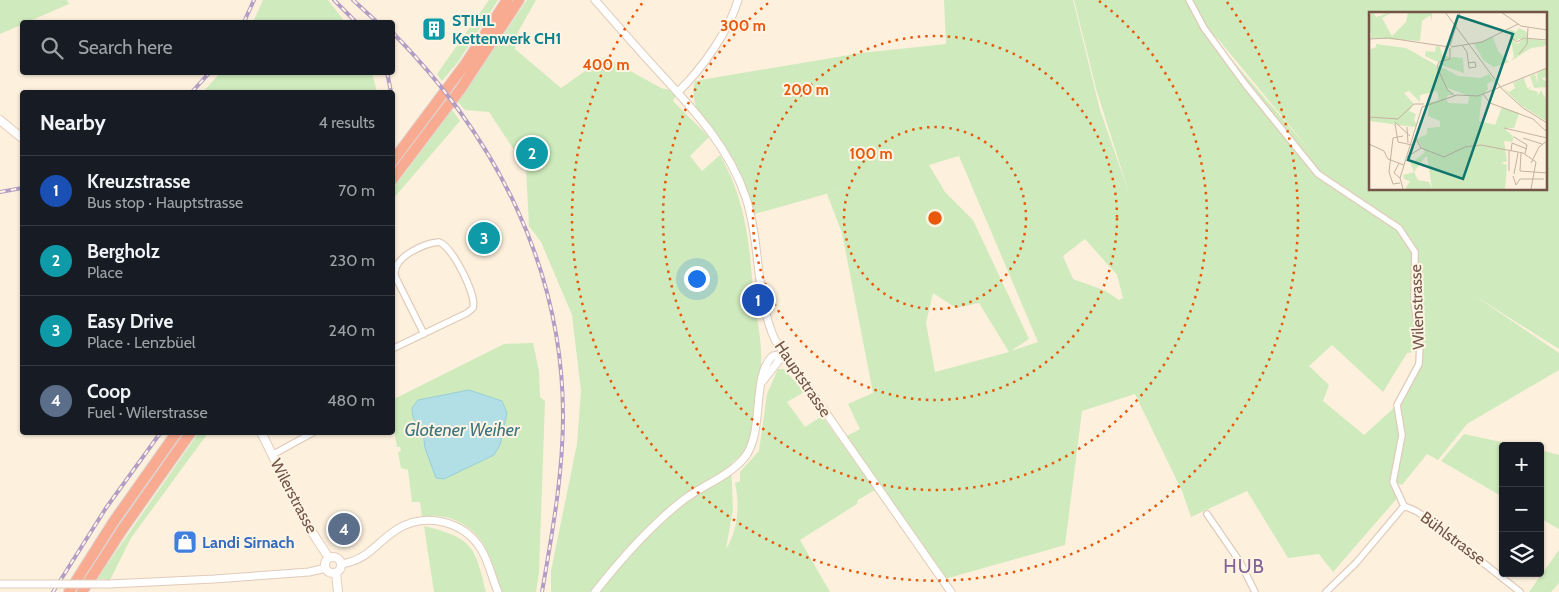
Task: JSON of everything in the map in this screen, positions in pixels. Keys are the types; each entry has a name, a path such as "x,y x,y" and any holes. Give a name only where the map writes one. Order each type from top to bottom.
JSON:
{"highway":[{"path":"395,158 466,63 507,0"},
{"path":"395,176 460,90 519,0"},
{"path":"69,592 114,521 175,435"},
{"path":"82,592 122,530 189,435"}],"main road":[{"path":"0,120 20,136"},
{"name":"Wilerstrasse","path":"262,435 306,523 329,558"},
{"path":"336,557 342,564 341,569 336,573 330,573 325,563 329,558 336,557"},
{"path":"336,573 338,592"}],"street":[{"name":"Hauptstrasse","path":"595,0 678,92 720,143 740,182 751,214 767,317 771,331 784,354 952,592"},
{"path":"678,92 720,39 732,17 738,0"},
{"name":"Wilenstrasse","path":"1189,0 1204,28 1245,84 1318,174 1399,228 1416,252 1414,302 1420,343 1419,364 1398,405 1402,435 1393,482 1404,506"},
{"path":"395,348 470,312 475,302 450,250 439,242 431,243 401,259 395,269 396,278 424,334"},
{"path":"595,592 624,556 666,514 743,459 755,434 762,382 784,354"},
{"path":"272,455 309,435"},
{"name":"Bühlstrasse","path":"1326,592 1356,563 1404,506 1416,510 1520,592"},
{"path":"1207,514 1240,562 1254,592"},
{"path":"342,564 366,556 402,527 420,521 438,521 458,527 476,542 486,558 498,592"},
{"path":"0,584 109,584 233,578 310,572 326,568"}],"green space":[{"path":"0,0 67,0 69,4 32,20 20,20 20,25 0,34"},
{"path":"263,0 328,0 343,20 254,20"},
{"path":"489,0 498,0 458,62 442,81 437,74"},
{"path":"527,0 536,0 518,32 515,49 561,88 605,57 661,88 678,92 673,101 709,137 690,156 702,171 720,155 735,188 745,222 761,360 758,401 749,441 744,451 731,464 733,509 726,549 733,534 737,517 735,483 740,481 740,472 759,451 767,394 778,369 784,369 804,392 787,402 805,427 822,416 875,490 858,500 857,504 800,540 830,592 551,592 551,571 577,444 581,391 572,315 541,242 529,226 526,168 489,112 465,110 458,102"},
{"path":"944,0 1073,0 1100,110 1129,193 1097,92 1074,0 1559,0 1559,349 1472,294 1559,353 1559,370 1467,424 1438,460 1427,454 1402,485 1394,482 1399,496 1333,572 1319,554 1288,558 1247,491 1191,517 1182,491 1135,394 1082,411 1065,545 945,579 843,438 860,429 848,404 873,393 842,233 827,194 876,180 751,215 740,181 708,132 701,119 693,94 695,81 861,53 946,44","holes":["1207,31 1218,39 1313,154","959,156 1038,342 1011,351 1029,339 973,220 945,192 929,165","1085,239 1117,275 1123,298 1119,300 1106,291 1073,279 1063,256","933,293 956,308 979,303 1009,352 935,372 926,323","1332,345 1383,392 1407,353 1419,351 1408,384 1397,405 1364,435 1323,401 1329,385 1309,366"]},
{"path":"218,75 373,75 376,90 205,90"},
{"path":"452,110 460,121 395,197 395,186"},
{"path":"533,343 539,371 540,397 545,401 539,572 536,592 501,592 487,551 482,542 469,528 442,516 422,517 420,502 412,502 408,470 401,468 398,452 401,451 400,447 397,447 395,435 395,398 504,344"},
{"path":"1464,434 1501,442 1499,442 1499,495 1441,461"},
{"path":"197,435 207,435 131,538 110,580 97,579"},
{"path":"1544,451 1559,455 1559,529 1544,520"},
{"path":"424,526 452,535 469,546 478,564 486,592 434,592"},
{"path":"1559,550 1559,583 1551,592 1529,592 1540,577 1544,577 1544,571"}],"water":[{"name":"Glotener Weiher","path":"469,390 502,401 507,413 500,445 494,455 444,479 436,478 425,448 423,431 413,418 412,408 418,400"}],"railway":[{"path":"245,20 254,0"},
{"path":"334,0 354,20"},
{"path":"353,0 375,20"},
{"path":"395,35 429,72 462,115 491,160 516,207 536,256 551,308 560,361 563,438 556,504 542,592"},
{"path":"194,90 207,75"},
{"path":"388,75 391,90"},
{"path":"0,192 20,188"},
{"path":"53,592 106,508 159,435"}],"place":[{"name":"STIHL Kettenwerk CH1","path":"434,29"},
{"name":"Bergholz","path":"532,153"},
{"name":"Easy Drive","path":"484,238"},
{"name":"Kreuzstrasse","path":"758,300"},
{"name":"Coop","path":"344,529"},
{"name":"Landi Sirnach","path":"185,542"}],"district":[{"name":"HUB","path":"1244,566"}]}
